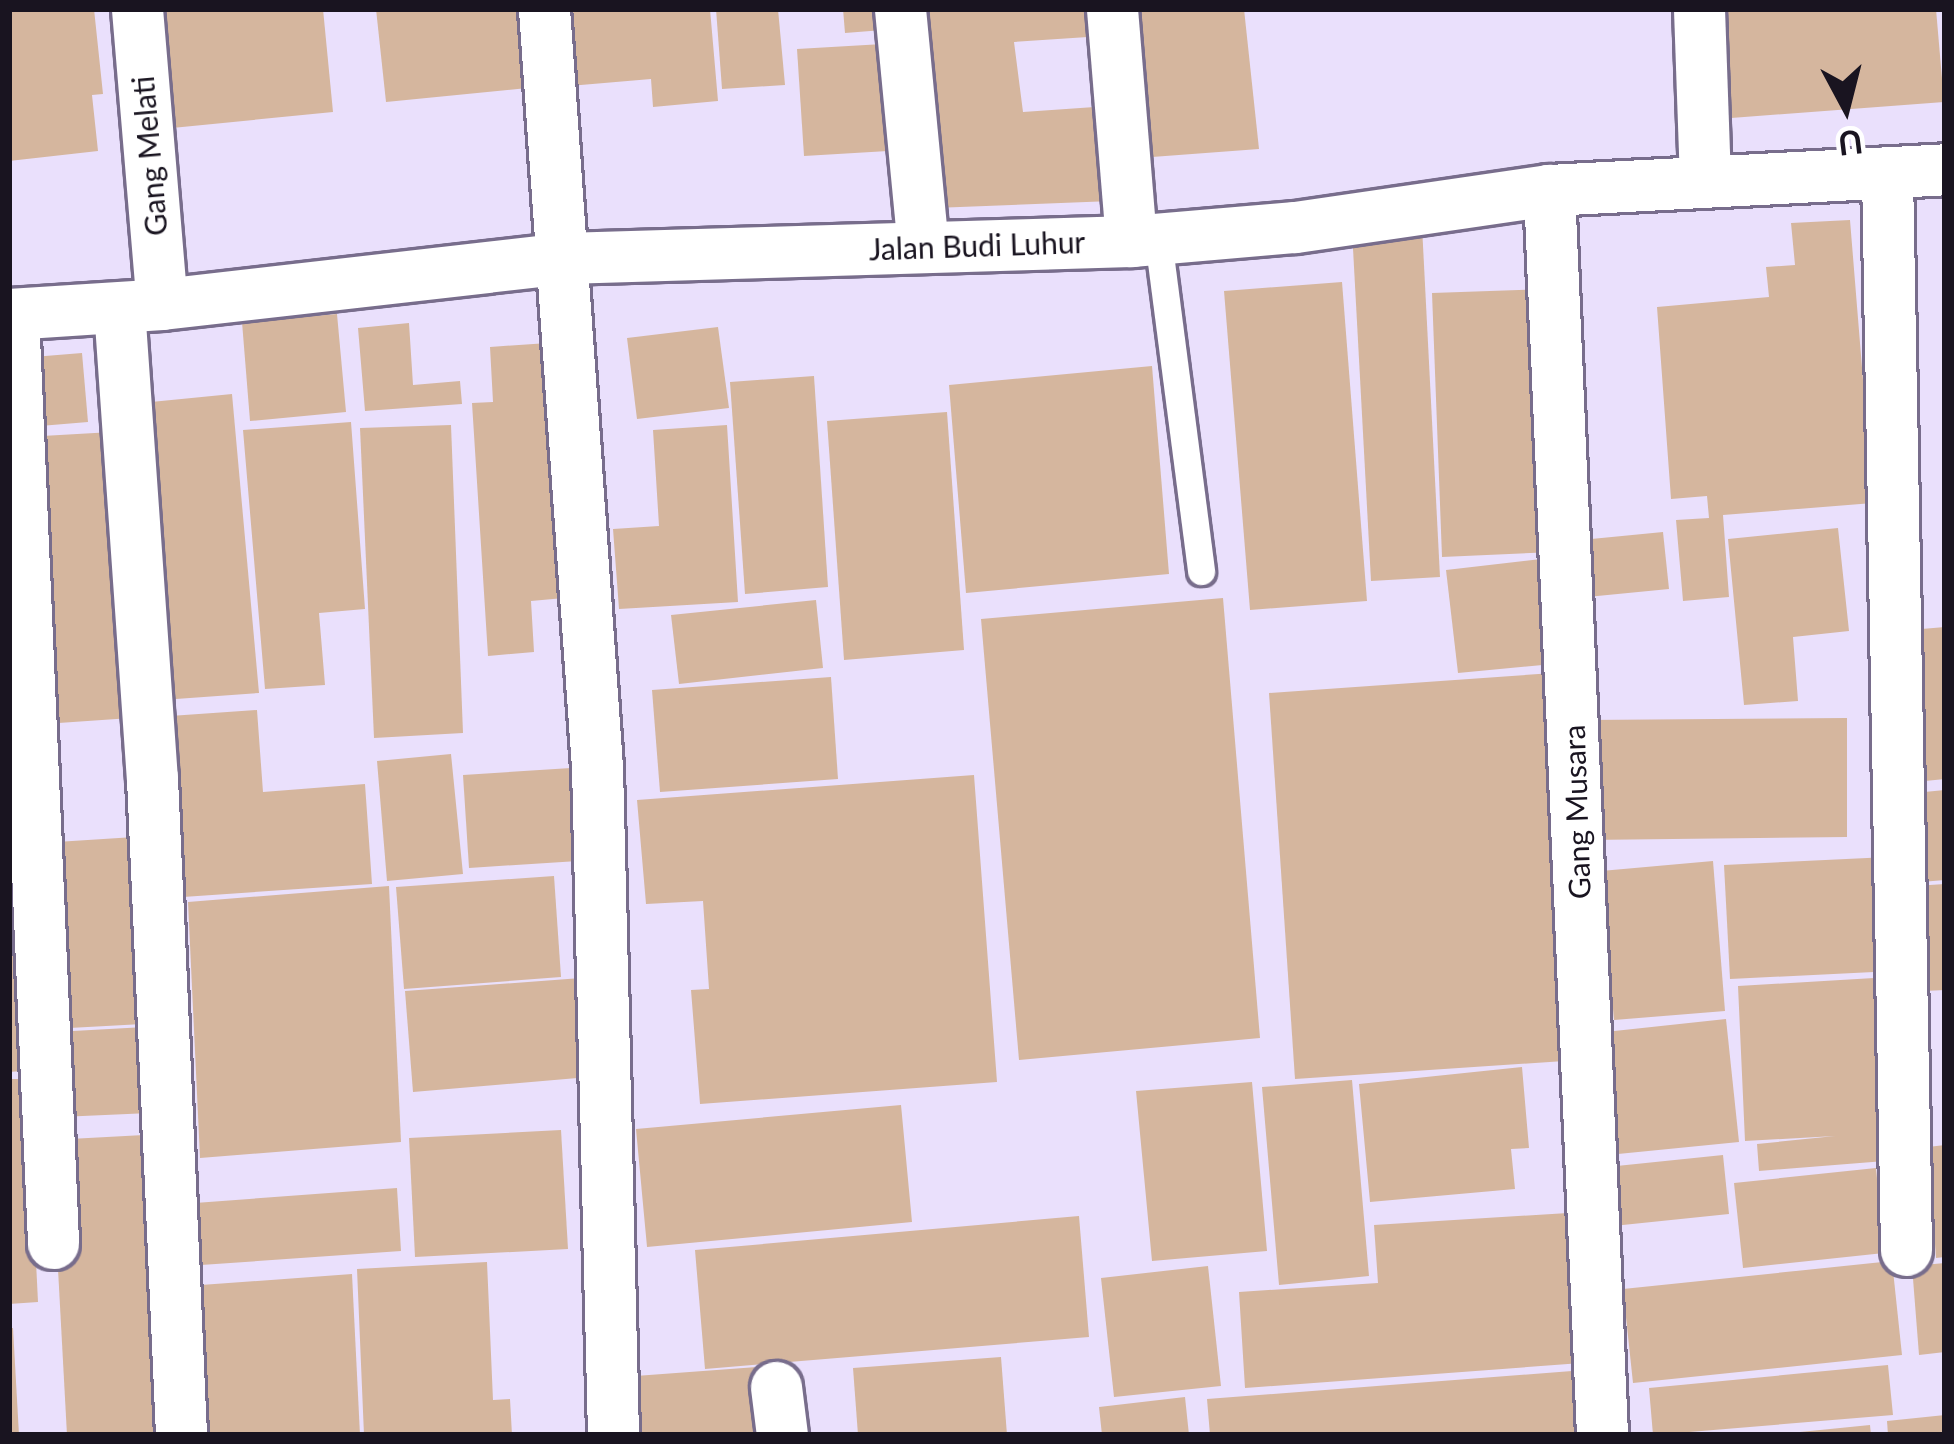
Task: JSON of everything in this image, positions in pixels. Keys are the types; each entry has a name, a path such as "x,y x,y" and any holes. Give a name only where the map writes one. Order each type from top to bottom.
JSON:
{"street":[{"name":"Gang Melati","path":"137,9 152,778 181,1435"},
{"path":"544,9 597,766 613,1435"},
{"path":"901,9 922,246"},
{"path":"1112,9 1144,240"},
{"path":"1699,9 1705,180"},
{"name":"Jalan Budi Luhur","path":"11,314 141,306 564,258 1144,240 1295,227 1549,190 1945,169"},
{"path":"1886,172 1906,1250"},
{"name":"Gang Musara","path":"1549,190 1602,1435"},
{"path":"11,314 52,1243"}],"lane":[{"path":"1144,240 1201,571"}],"building":[{"path":"9,9 94,9 103,94 92,95 98,151 9,161"},
{"path":"161,9 323,9 333,112 172,128"},
{"path":"376,9 529,9 537,87 386,102"},
{"path":"562,9 710,9 718,101 653,107 651,79 569,86"},
{"path":"716,9 778,9 785,85 722,89"},
{"path":"843,9 894,9 896,29 845,33"},
{"path":"918,9 1101,9 1103,36 1014,42 1023,112 1109,106 1112,201 934,208"},
{"path":"1133,9 1244,9 1259,149 1152,157"},
{"path":"1709,9 1936,9 1944,102 1718,119"},
{"path":"883,44 888,151 804,156 797,49"},
{"path":"1850,220 1873,503 1723,515 1729,597 1683,601 1676,520 1709,518 1707,496 1671,499 1657,307 1769,297 1766,267 1795,265 1791,223"},
{"path":"1422,226 1440,577 1371,581 1352,230"},
{"path":"1342,282 1367,601 1250,610 1224,291"},
{"path":"1544,289 1555,552 1442,557 1432,293"},
{"path":"337,314 346,412 250,421 242,322"},
{"path":"409,323 413,385 460,381 462,404 365,411 358,328"},
{"path":"718,327 729,408 637,419 627,338"},
{"path":"548,343 564,598 531,601 534,652 488,656 472,403 493,402 490,347"},
{"path":"82,353 88,422 40,426 33,357"},
{"path":"1152,366 1169,574 966,593 949,385"},
{"path":"814,376 828,587 745,594 730,382"},
{"path":"232,394 259,693 162,700 141,403"},
{"path":"947,412 964,650 844,660 827,421"},
{"path":"351,422 365,609 319,613 325,685 265,689 243,430"},
{"path":"451,425 463,733 374,738 360,428"},
{"path":"727,425 738,602 619,609 613,529 659,526 653,430"},
{"path":"112,432 131,718 44,724 25,437"},
{"path":"1838,528 1849,631 1793,637 1798,701 1744,705 1728,539"},
{"path":"1663,532 1669,589 1587,597 1581,540"},
{"path":"1541,559 1553,664 1458,673 1446,570"},
{"path":"1223,598 1260,1038 1019,1060 981,619"},
{"path":"816,600 823,668 679,684 671,615"},
{"path":"1945,627 1945,779 1925,781 1910,630"},
{"path":"1553,673 1579,1060 1295,1079 1269,693"},
{"path":"831,677 838,779 660,792 652,690"},
{"path":"257,710 263,792 365,784 372,884 183,897 170,716"},
{"path":"1847,718 1847,837 1587,840 1586,720"},
{"path":"451,754 463,874 387,881 377,761"},
{"path":"571,768 578,861 469,868 463,775"},
{"path":"974,775 997,1082 700,1104 691,990 709,989 703,901 646,904 637,800"},
{"path":"1945,790 1945,880 1921,882 1914,793"},
{"path":"150,836 161,1023 51,1029 41,843"},
{"path":"1888,857 1894,971 1730,979 1724,865"},
{"path":"1713,861 1725,1011 1614,1020 1601,871"},
{"path":"554,876 561,977 404,989 396,887"},
{"path":"1945,884 1945,990 1924,991 1914,886"},
{"path":"389,886 401,1142 200,1158 188,902"},
{"path":"29,916 35,1070 9,1072 9,917"},
{"path":"581,978 589,1077 413,1092 405,991"},
{"path":"1874,978 1885,1161 1759,1171 1757,1144 1835,1136 1745,1141 1738,986"},
{"path":"1726,1019 1739,1142 1618,1154 1605,1032"},
{"path":"145,1027 150,1113 60,1117 55,1032"},
{"path":"1522,1067 1529,1148 1511,1149 1515,1189 1370,1202 1359,1084"},
{"path":"9,1079 27,1079 38,1302 9,1304"},
{"path":"1352,1080 1369,1276 1279,1285 1262,1087"},
{"path":"1252,1082 1267,1251 1152,1261 1136,1091"},
{"path":"901,1105 912,1222 647,1247 636,1129"},
{"path":"561,1130 568,1249 415,1257 409,1138"},
{"path":"144,1135 159,1435 67,1435 51,1140"},
{"path":"1945,1145 1945,1257 1936,1258 1928,1147"},
{"path":"1723,1155 1729,1214 1613,1226 1607,1167"},
{"path":"1876,1168 1884,1253 1743,1268 1734,1183"},
{"path":"397,1188 401,1251 201,1265 195,1203"},
{"path":"1584,1212 1595,1362 1245,1388 1239,1292 1378,1283 1374,1225"},
{"path":"1079,1216 1089,1337 705,1369 695,1250"},
{"path":"1892,1261 1902,1355 1633,1383 1623,1289"},
{"path":"487,1262 493,1400 510,1399 512,1435 364,1435 357,1269"},
{"path":"1945,1263 1945,1352 1919,1355 1912,1266"},
{"path":"1208,1266 1221,1386 1114,1397 1101,1278"},
{"path":"352,1274 360,1435 195,1435 187,1286"},
{"path":"9,1328 13,1328 19,1435 9,1435"},
{"path":"1001,1357 1007,1435 858,1435 853,1368"},
{"path":"1888,1365 1893,1415 1653,1435 1649,1388"},
{"path":"757,1367 762,1435 626,1435 622,1377"},
{"path":"1572,1371 1576,1435 1210,1435 1207,1399"},
{"path":"1185,1397 1189,1435 1102,1435 1099,1407"},
{"path":"1945,1415 1945,1435 1888,1435 1887,1421"},
{"path":"1870,1425 1871,1435 1800,1435 1800,1432"}]}
